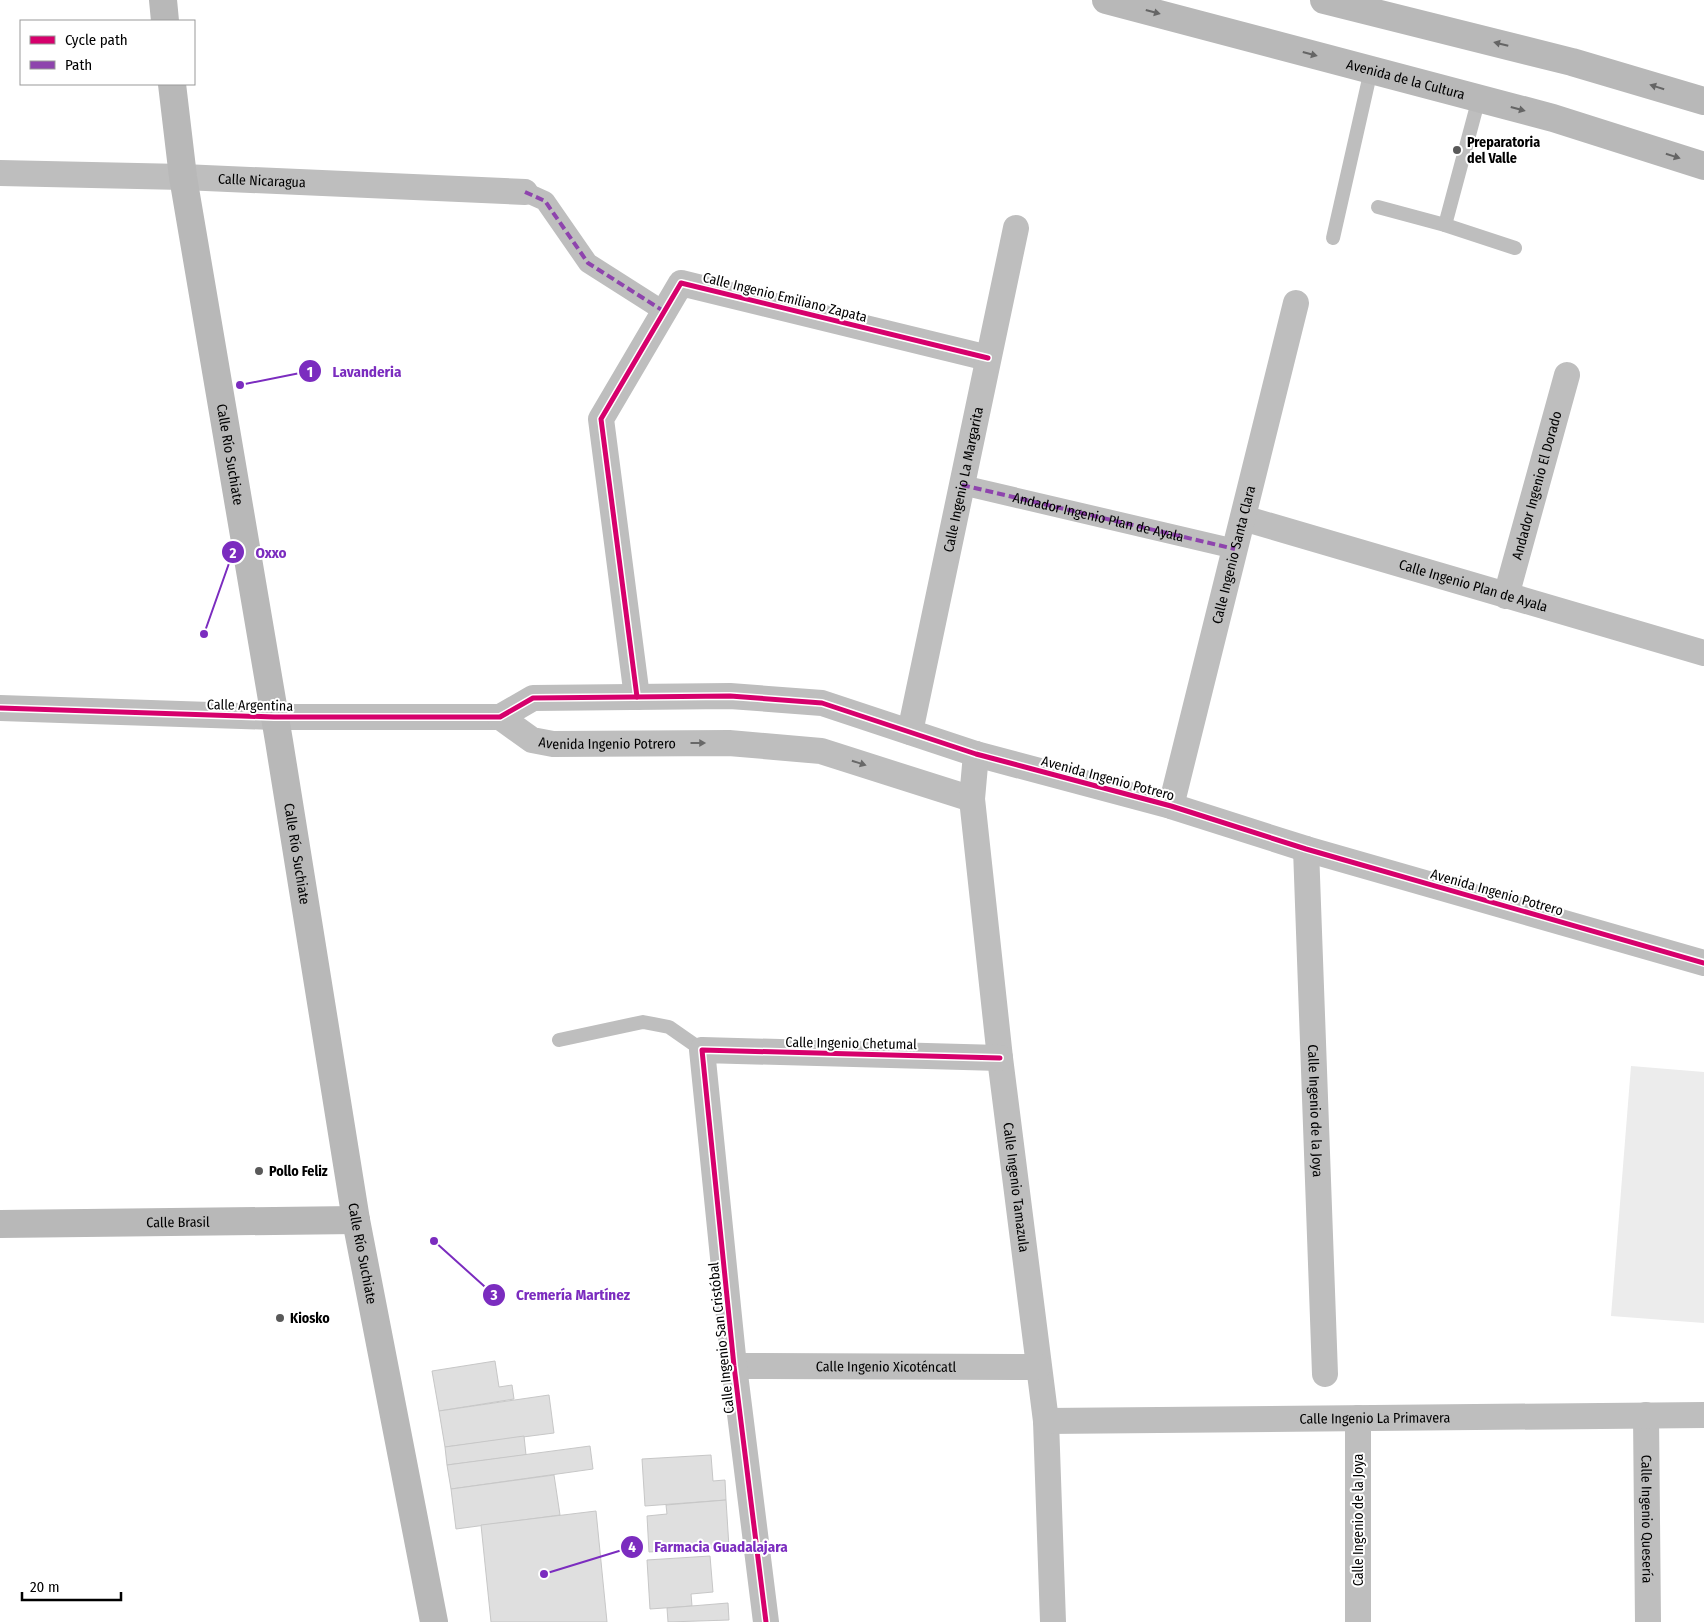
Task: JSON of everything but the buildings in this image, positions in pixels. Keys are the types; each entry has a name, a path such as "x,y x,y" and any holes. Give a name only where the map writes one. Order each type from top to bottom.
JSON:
{"main road":[{"path":"163,0 165,20"},
{"name":"Avenida de la Cultura","path":"1106,0 1553,118 1704,166"},
{"path":"1324,0 1572,62 1704,101"},
{"name":"Calle Río Suchiate","path":"172,85 183,177 356,1220 434,1622"},
{"name":"Calle Brasil","path":"0,1224 356,1220"}],"street":[{"name":"Calle Nicaragua","path":"0,173 183,177 525,192"},
{"path":"525,192 545,201 588,263 665,312"},
{"name":"Calle Ingenio La Margarita","path":"910,732 1016,228"},
{"name":"Calle Ingenio Emiliano Zapata","path":"637,697 600,419 681,283 988,358"},
{"name":"Calle Ingenio Santa Clara","path":"1171,806 1296,303"},
{"name":"Andador Ingenio El Dorado","path":"1506,596 1567,375"},
{"name":"Andador Ingenio Plan de Ayala","path":"962,485 1235,549"},
{"name":"Calle Ingenio Plan de Ayala","path":"1243,518 1704,653"},
{"name":"Avenida Ingenio Potrero","path":"972,799 821,751 729,743 553,744 532,740 500,717 533,698 730,696 822,703 976,754 1171,806 1306,849 1704,963"},
{"name":"Calle Argentina","path":"0,708 274,717 500,717"},
{"name":"Calle Ingenio Tamazula","path":"976,754 972,799 1000,1058 1046,1421 1053,1622"},
{"name":"Calle Ingenio de la Joya","path":"1306,849 1325,1374"},
{"name":"Calle Ingenio Chetumal","path":"702,1050 1000,1058"},
{"name":"Calle Ingenio San Cristóbal","path":"702,1050 734,1366 766,1622"},
{"name":"Calle Ingenio Xicoténcatl","path":"734,1366 1038,1366"},
{"name":"Calle Ingenio Quesería","path":"1646,1415 1648,1622"},
{"name":"Calle Ingenio La Primavera","path":"1046,1421 1704,1415"},
{"name":"Calle Ingenio de la Joya","path":"1358,1418 1358,1622"}],"lane":[{"path":"1333,238 1371,70"},
{"path":"1445,225 1479,98"},
{"path":"1378,207 1445,225 1515,248"},
{"path":"559,1040 643,1022 669,1027 702,1050"}],"shaded area":[{"path":"1631,1066 1704,1072 1704,1323 1611,1316"}],"marked path":[{"path":"525,192 545,201 588,263 665,312"},
{"path":"962,485 1235,549"}],"cycle path":[{"path":"637,697 601,419 681,283 988,358"},
{"path":"0,708 274,717 500,717 533,698 730,696 822,703 976,754 1171,806 1306,849 1704,963"},
{"path":"766,1622 734,1366 702,1050 1000,1058"}],"place":[{"name":"Preparatoria del Valle","path":"1457,150"},
{"name":"Lavanderia","path":"240,385"},
{"name":"Oxxo","path":"204,634"},
{"name":"Pollo Feliz","path":"259,1171"},
{"name":"Cremería Martínez","path":"434,1241"},
{"name":"Kiosko","path":"280,1318"},
{"name":"Farmacia Guadalajara","path":"544,1574"}]}
